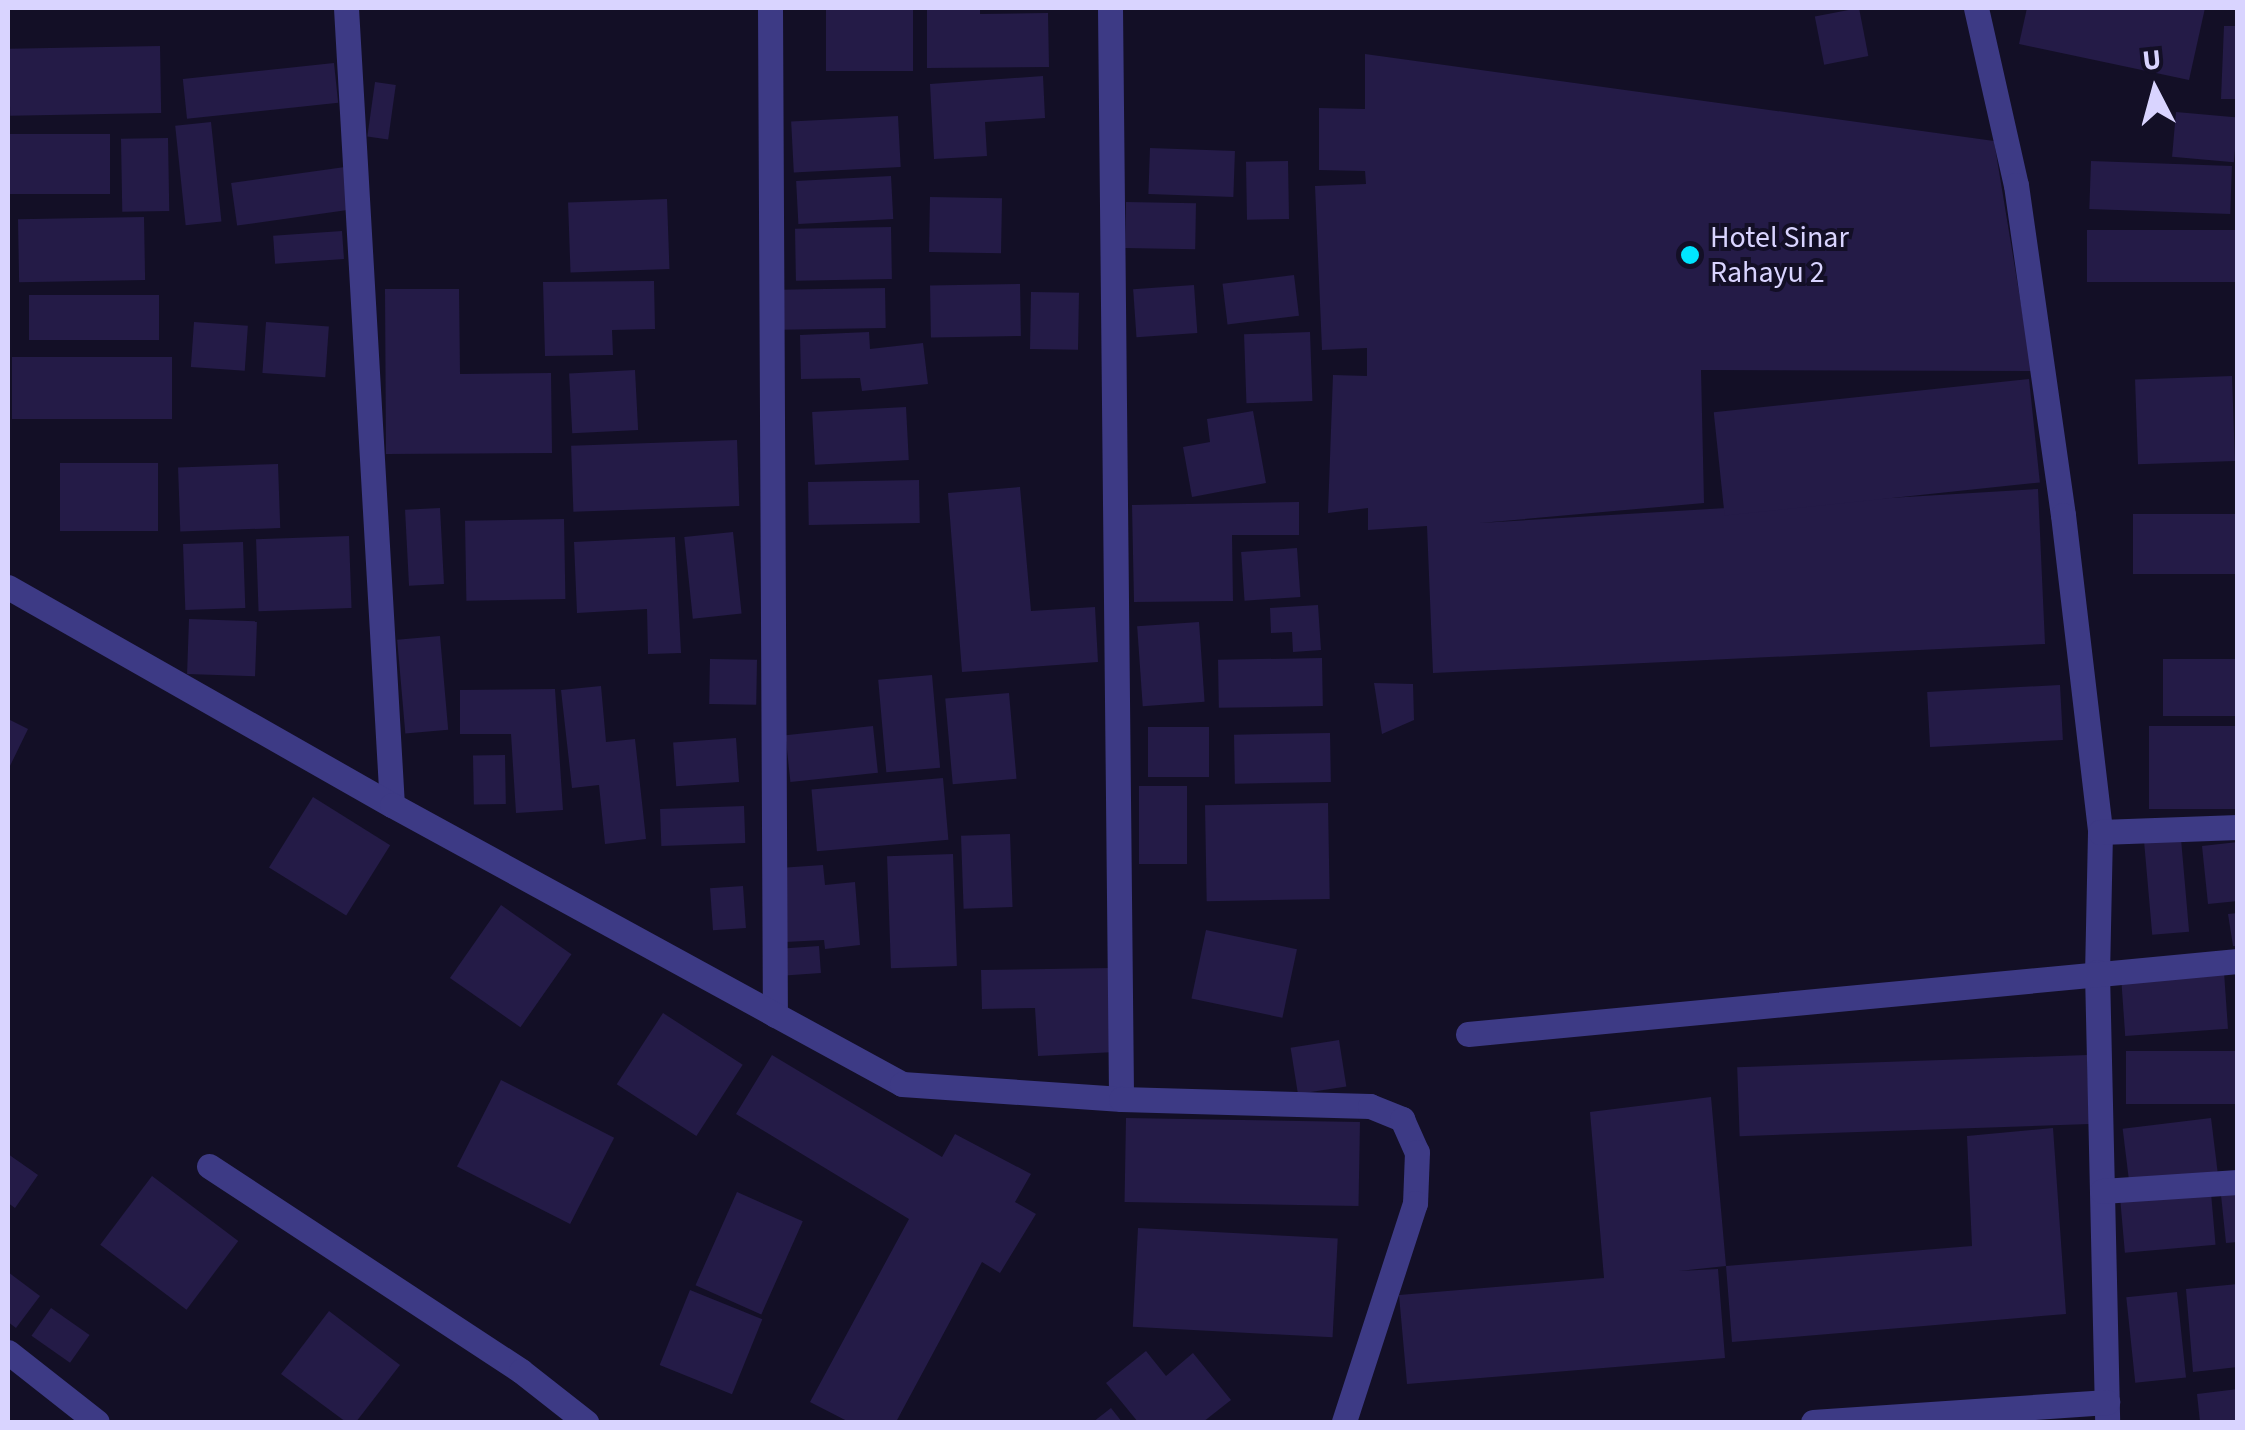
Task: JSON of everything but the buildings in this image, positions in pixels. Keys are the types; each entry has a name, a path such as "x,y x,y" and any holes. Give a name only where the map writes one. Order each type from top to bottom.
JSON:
{"street":[{"path":"346,8 392,805"},
{"path":"770,8 775,1015"},
{"path":"1110,8 1121,1099"},
{"path":"1812,1422 2107,1412 2096,972 2100,832 2063,516 2016,185 1976,8"},
{"path":"8,586 392,805 902,1084 1121,1099 1370,1106 1402,1118 1417,1152 1415,1203 1344,1422"},
{"path":"2100,832 2238,827"},
{"path":"1468,1034 2238,961"},
{"path":"209,1166 521,1371 586,1422"},
{"path":"2102,1191 2238,1182"},
{"path":"8,1352 97,1422"}],"place":[{"name":"Hotel Sinar Rahayu 2","path":"1690,255"}]}
